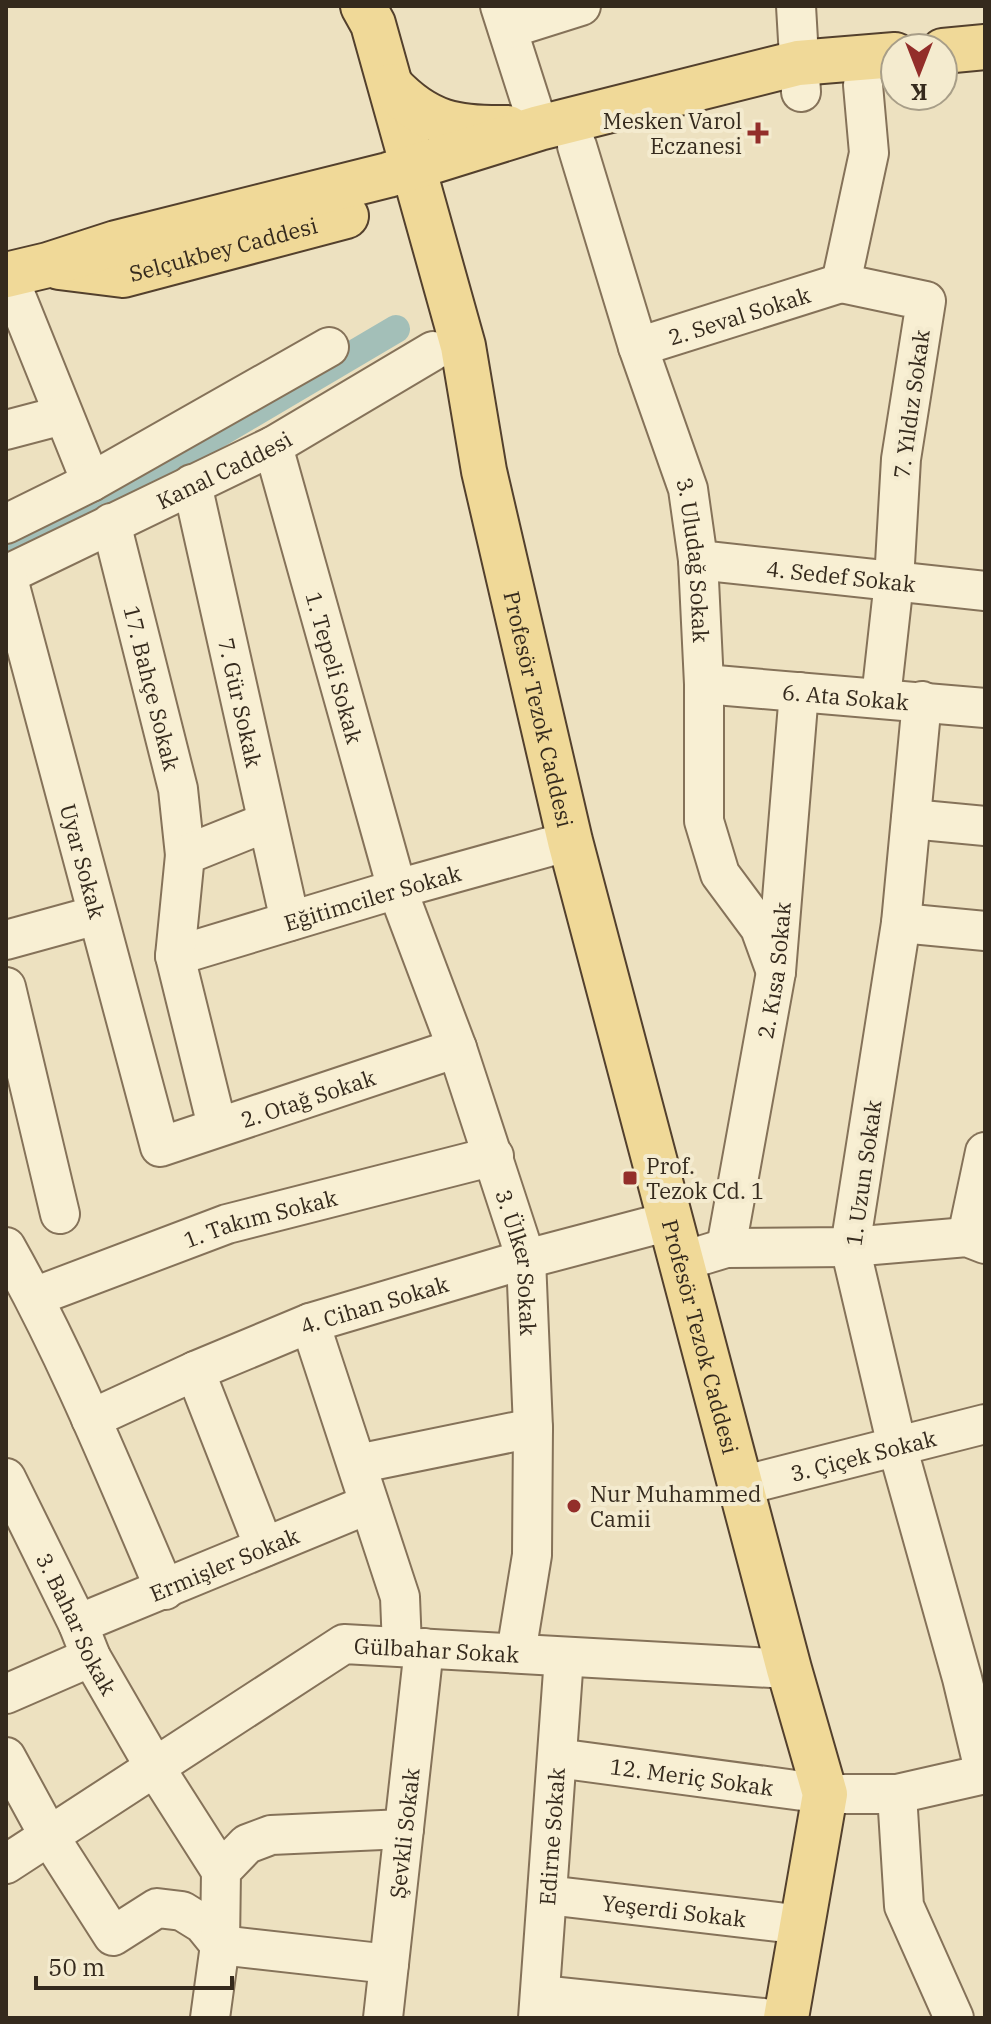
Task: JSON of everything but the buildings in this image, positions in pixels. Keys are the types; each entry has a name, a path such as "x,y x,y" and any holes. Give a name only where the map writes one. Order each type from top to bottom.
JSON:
{"main road":[{"path":"343,6 345,23 463,346 484,471"},
{"path":"363,6 373,24 391,86 404,185 433,351 484,471"},
{"path":"959,49 985,47"},
{"path":"391,86 411,107 453,125 558,137 879,59"},
{"path":"959,77 985,75"},
{"path":"800,78 879,84"},
{"name":"Selçukbey Caddesi","path":"17,272 123,275 558,137"},
{"name":"Profesör Tezok Caddesi","path":"484,471 570,841 789,1669 825,1794 786,2018"}],"street":[{"path":"504,17 581,6"},
{"path":"789,9 800,78"},
{"name":"3. Uludağ Sokak","path":"504,17 558,137 688,489 698,560 704,684 704,821 720,874 760,928 776,972"},
{"path":"841,283 869,153 879,84"},
{"path":"17,272 63,415 91,482"},
{"name":"2. Seval Sokak","path":"638,347 841,283"},
{"name":"7. Yıldız Sokak","path":"841,283 926,301 901,459 894,581 881,698"},
{"path":"6,524 91,482 329,347"},
{"name":"Kanal Caddesi","path":"6,575 273,446 433,351"},
{"path":"6,430 63,415"},
{"name":"1. Tepeli Sokak","path":"273,446 397,889"},
{"name":"7. Gür Sokak","path":"192,484 290,921"},
{"name":"17. Bahçe Sokak","path":"111,523 178,789 185,855 175,956 217,1126"},
{"name":"4. Sedef Sokak","path":"698,560 985,591"},
{"name":"Uyar Sokak","path":"6,575 160,1147"},
{"name":"6. Ata Sokak","path":"704,684 985,708"},
{"name":"2. Kısa Sokak","path":"726,1248 776,972 799,692"},
{"name":"1. Uzun Sokak","path":"922,701 901,923 850,1247 897,1446 974,1675 985,1774"},
{"path":"911,819 985,826"},
{"path":"185,855 267,822"},
{"name":"Eğitimciler Sokak","path":"175,956 570,841"},
{"name":"3. Ülker Sokak","path":"397,889 457,1048 526,1259 533,1428 532,1555 516,1653"},
{"path":"6,940 97,915"},
{"path":"901,923 985,931"},
{"path":"6,987 60,1214"},
{"name":"2. Otağ Sokak","path":"160,1147 457,1048"},
{"path":"681,1262 726,1248 850,1247 976,1240 985,1152"},
{"name":"1. Takım Sokak","path":"34,1297 227,1224 494,1156"},
{"name":"4. Cihan Sokak","path":"91,1419 310,1323 526,1259 670,1221"},
{"path":"6,1247 34,1297 91,1419 165,1590"},
{"name":"Şevkli Sokak","path":"310,1323 400,1597 413,1648 404,1829 383,2018"},
{"path":"195,1371 264,1547"},
{"name":"3. Çiçek Sokak","path":"741,1486 985,1424"},
{"path":"357,1464 533,1428"},
{"name":"3. Bahar Sokak","path":"6,1478 84,1640 154,1766 221,1871"},
{"name":"Ermişler Sokak","path":"6,1694 84,1640 165,1590 369,1504"},
{"name":"Gülbahar Sokak","path":"6,1864 344,1644 789,1669"},
{"name":"Edirne Sokak","path":"539,2006 564,1657"},
{"path":"6,1757 49,1836 113,1936 157,1908 182,1911 193,1917 220,1945 389,1964"},
{"name":"12. Meriç Sokak","path":"557,1758 825,1794 897,1794 985,1774"},
{"path":"897,1794 904,1906 954,2018"},
{"path":"210,2018 220,1945 221,1871 247,1844 271,1835 404,1829"},
{"name":"Yeşerdi Sokak","path":"547,1895 803,1925"},
{"path":"539,2006 763,2018"}],"waterway":[{"path":"6,550 74,519 396,329"}],"place":[{"name":"Mesken Varol Eczanesi","path":"758,133"},
{"name":"Prof. Tezok Cd. 1","path":"630,1178"},
{"name":"Nur Muhammed Camii","path":"574,1506"}]}
